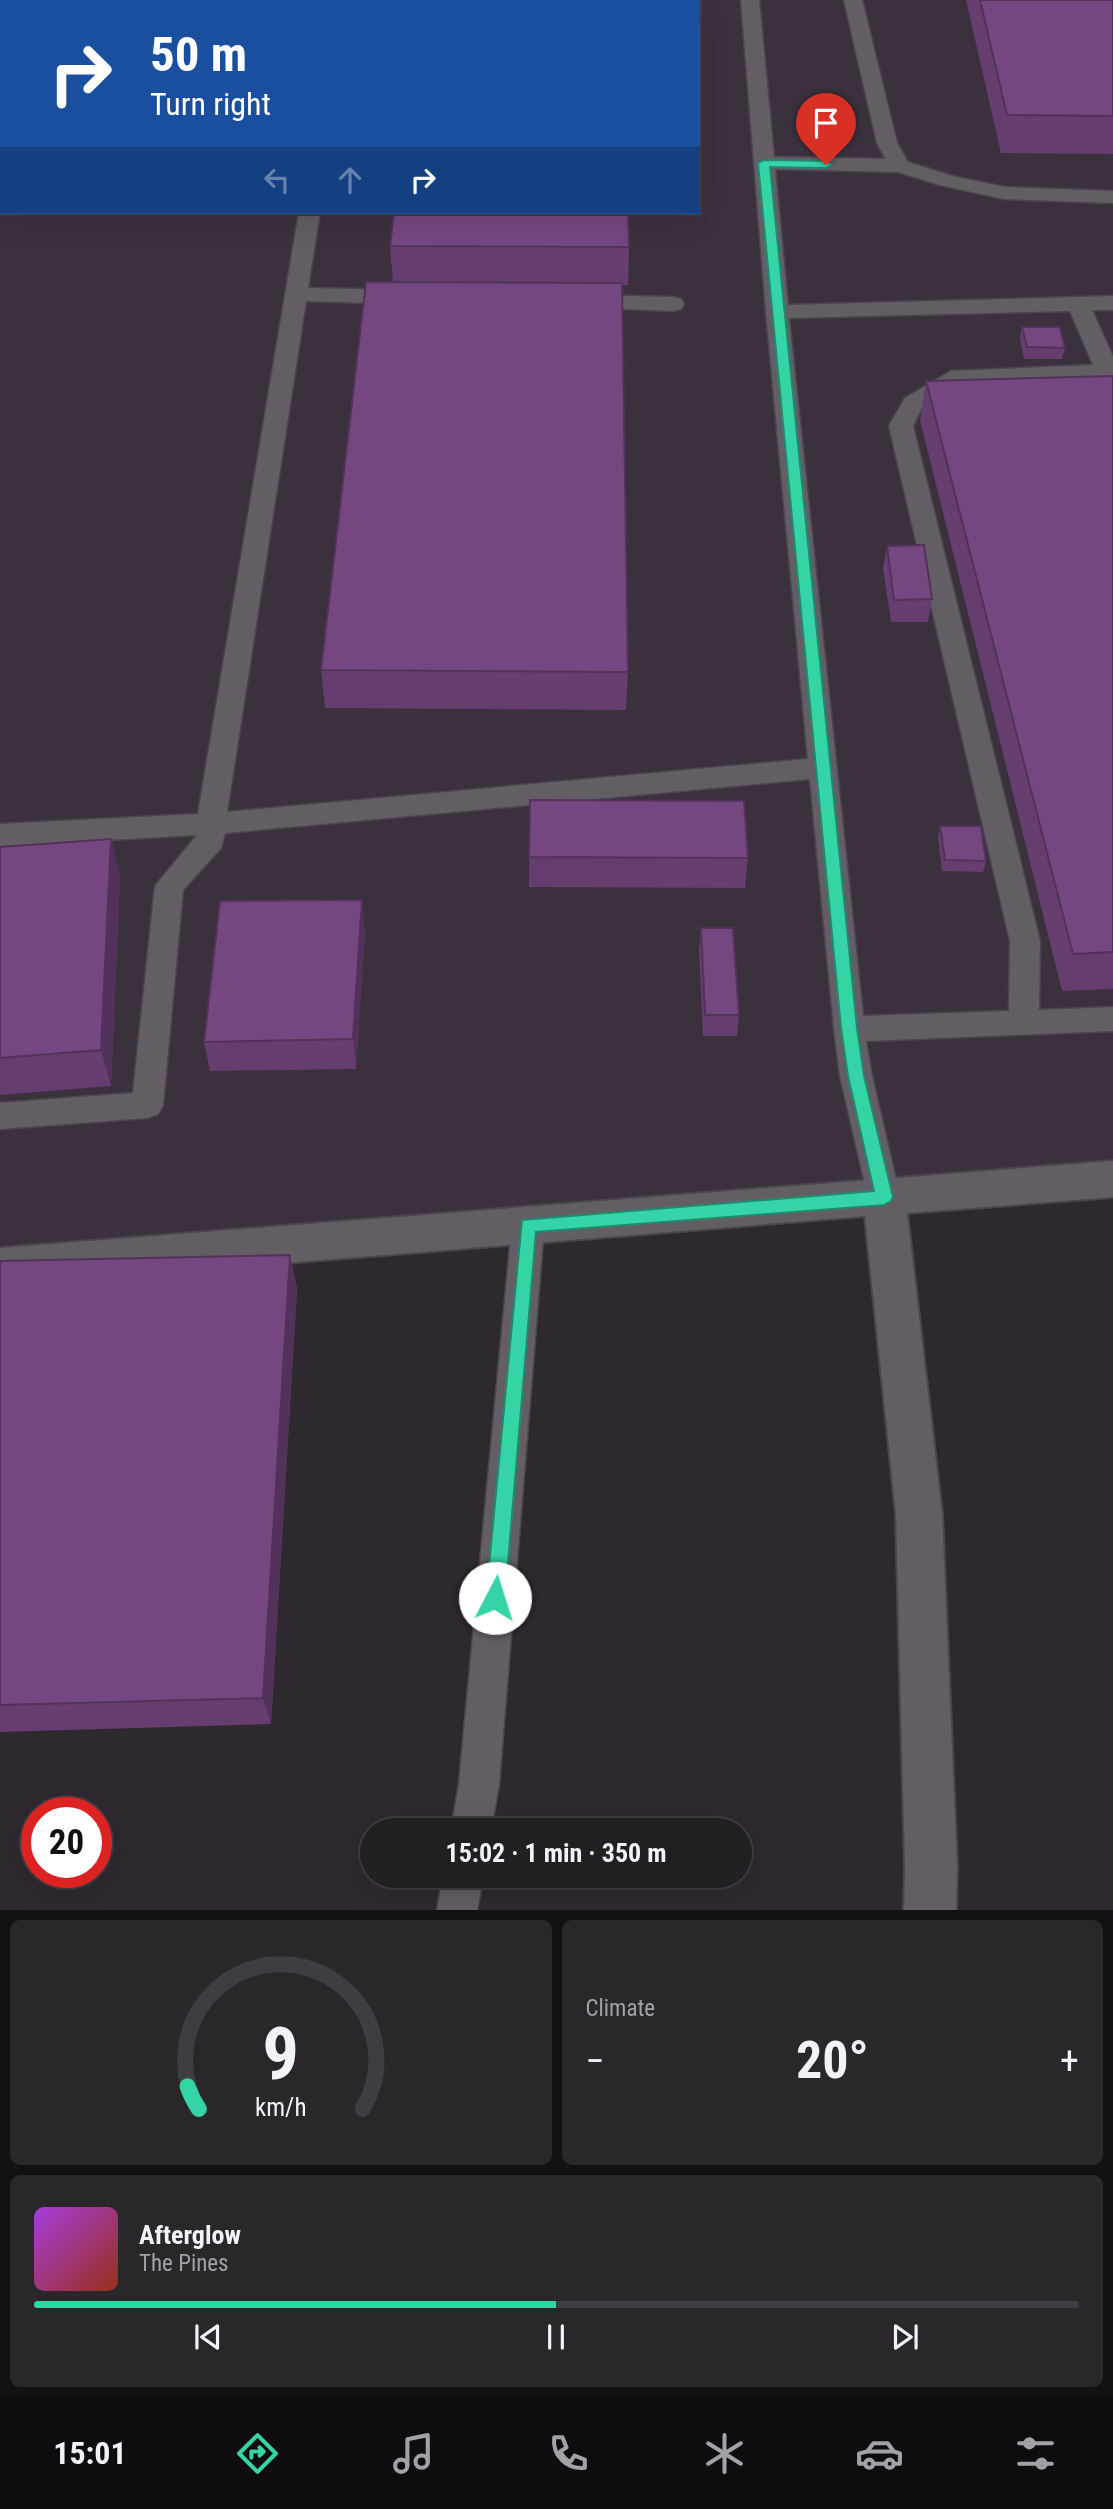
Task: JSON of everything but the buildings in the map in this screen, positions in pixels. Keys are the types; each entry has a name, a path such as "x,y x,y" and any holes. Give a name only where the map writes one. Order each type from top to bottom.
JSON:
{"street":[{"path":"0,1267 1113,1179"},
{"path":"884,1197 919,1514 931,1867 930,1910"}],"lane":[{"path":"750,0 777,312 849,1028 856,1076 884,1197"},
{"path":"853,0 887,143 900,166"},
{"path":"764,163 900,166 947,181 1003,193 1113,197"},
{"path":"0,1116 147,1105 169,886 211,841 211,824 309,214"},
{"path":"295,294 421,297"},
{"path":"561,301 673,304"},
{"path":"777,312 1113,303"},
{"path":"1024,1022 1024,941 901,426 913,403 959,376 1111,372 1078,304"},
{"path":"0,835 211,824 823,768"},
{"path":"849,1028 1113,1019"},
{"path":"473,1818 479,1784 528,1226"},
{"path":"457,1910 461,1888"}],"shaded area":[{"path":"700,0 1113,0 1113,1179 0,1255 0,214 700,214"}],"route":[{"path":"495,1598 528,1226 884,1197 856,1076 849,1028 764,163 826,165"}]}
